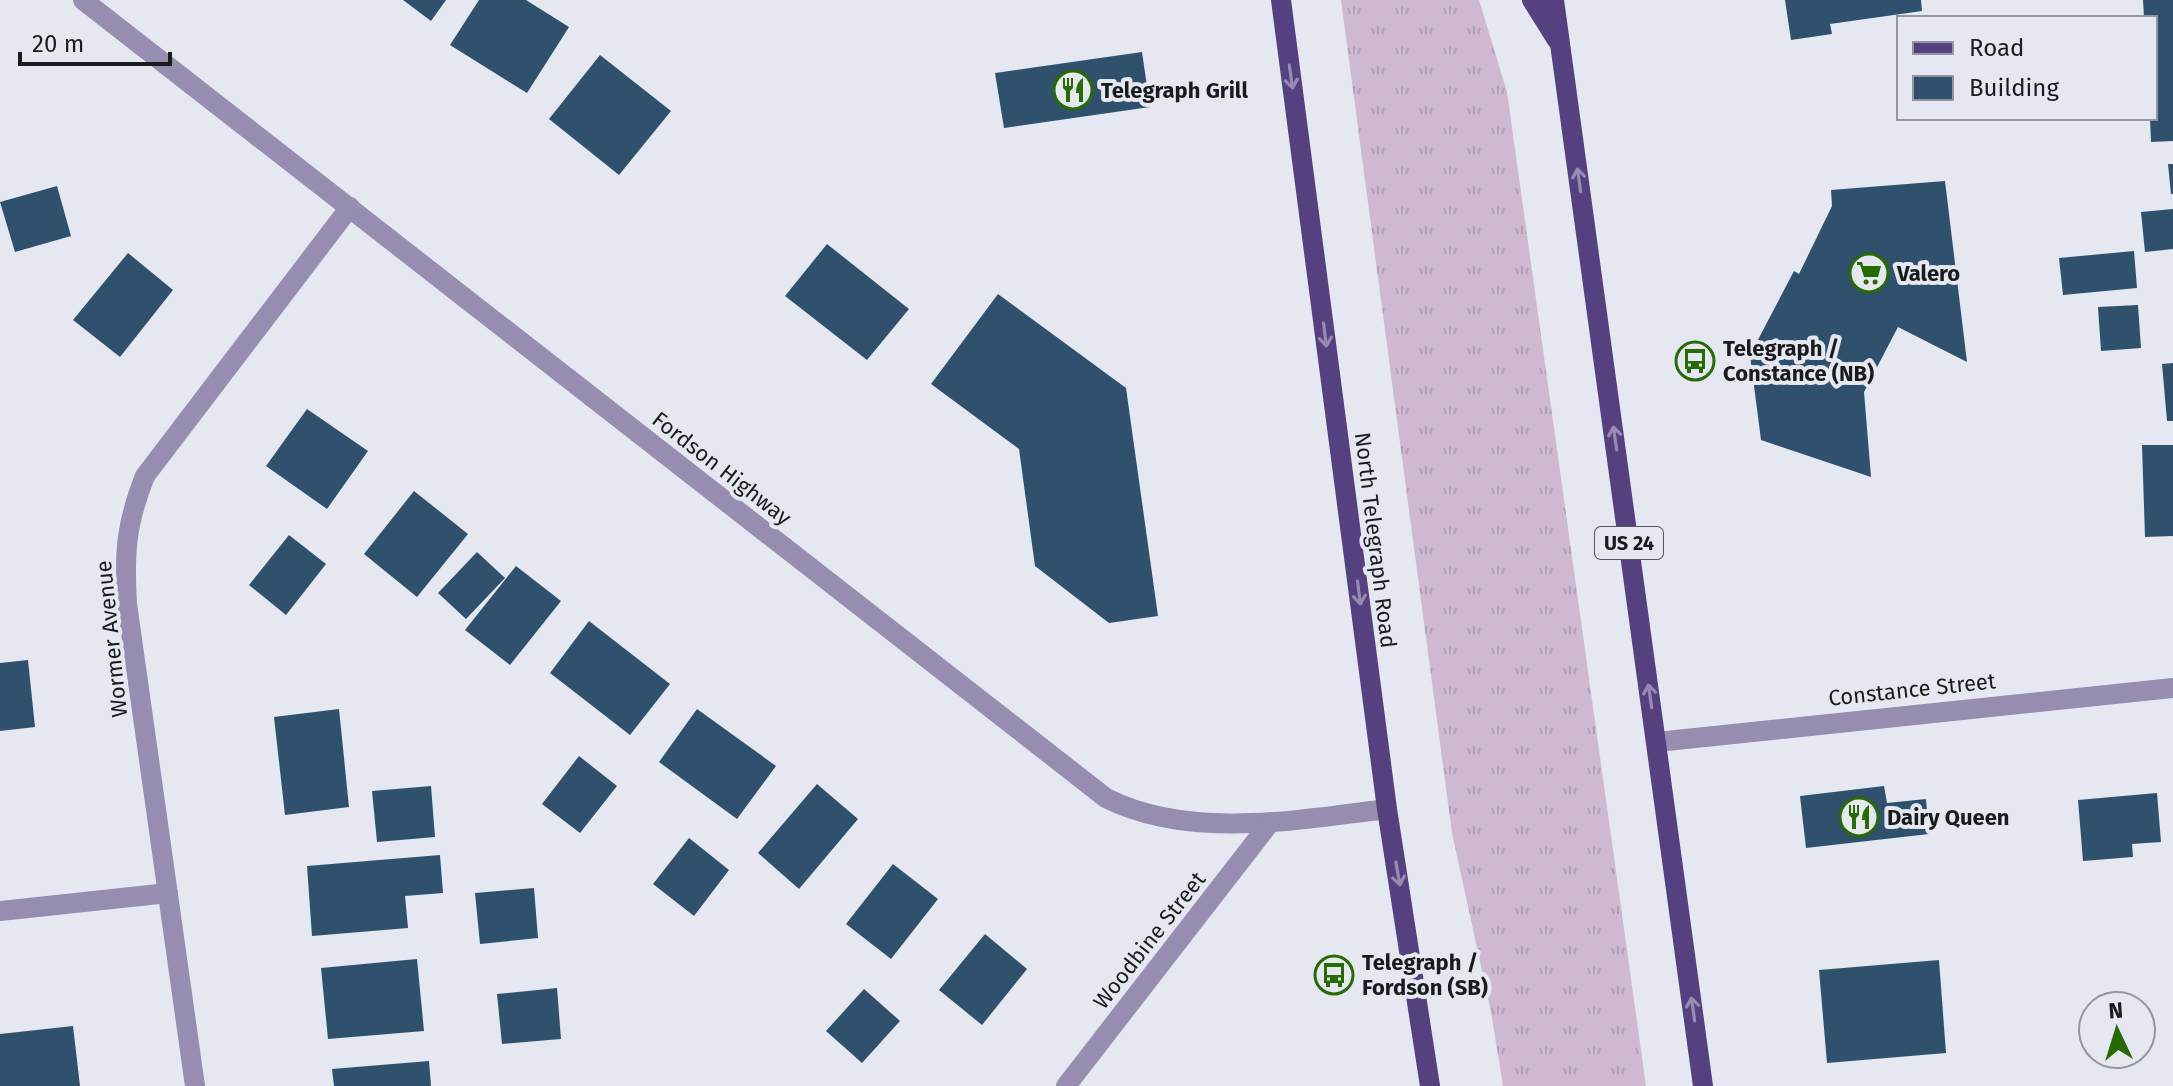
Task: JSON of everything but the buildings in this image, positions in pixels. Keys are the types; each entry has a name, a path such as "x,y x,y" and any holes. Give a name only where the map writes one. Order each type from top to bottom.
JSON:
{"main road":[{"name":"North Telegraph Road","path":"1281,0 1387,809 1430,1086"},
{"path":"1532,0 1561,47"},
{"name":"US 24","path":"1554,0 1703,1086"},
{"path":"1424,1040 1440,1086"}],"street":[{"name":"Fordson Highway","path":"83,0 1106,798 1132,811 1162,818 1269,824 1387,809"},
{"name":"Wormer Avenue","path":"195,1086 127,604 124,554 130,514 145,476 350,207"},
{"name":"Constance Street","path":"1657,742 2173,688"},
{"name":"Woodbine Street","path":"1066,1086 1269,824"},
{"path":"0,911 168,893"}],"green space":[{"path":"1341,0 1479,0 1507,92 1646,1086 1503,1086 1491,1012 1452,833"}],"place":[{"name":"Telegraph Grill","path":"1073,90"},
{"name":"Valero","path":"1869,273"},
{"name":"Telegraph / Constance (NB)","path":"1695,361"},
{"name":"Dairy Queen","path":"1859,817"},
{"name":"Telegraph / Fordson (SB)","path":"1334,975"}]}
